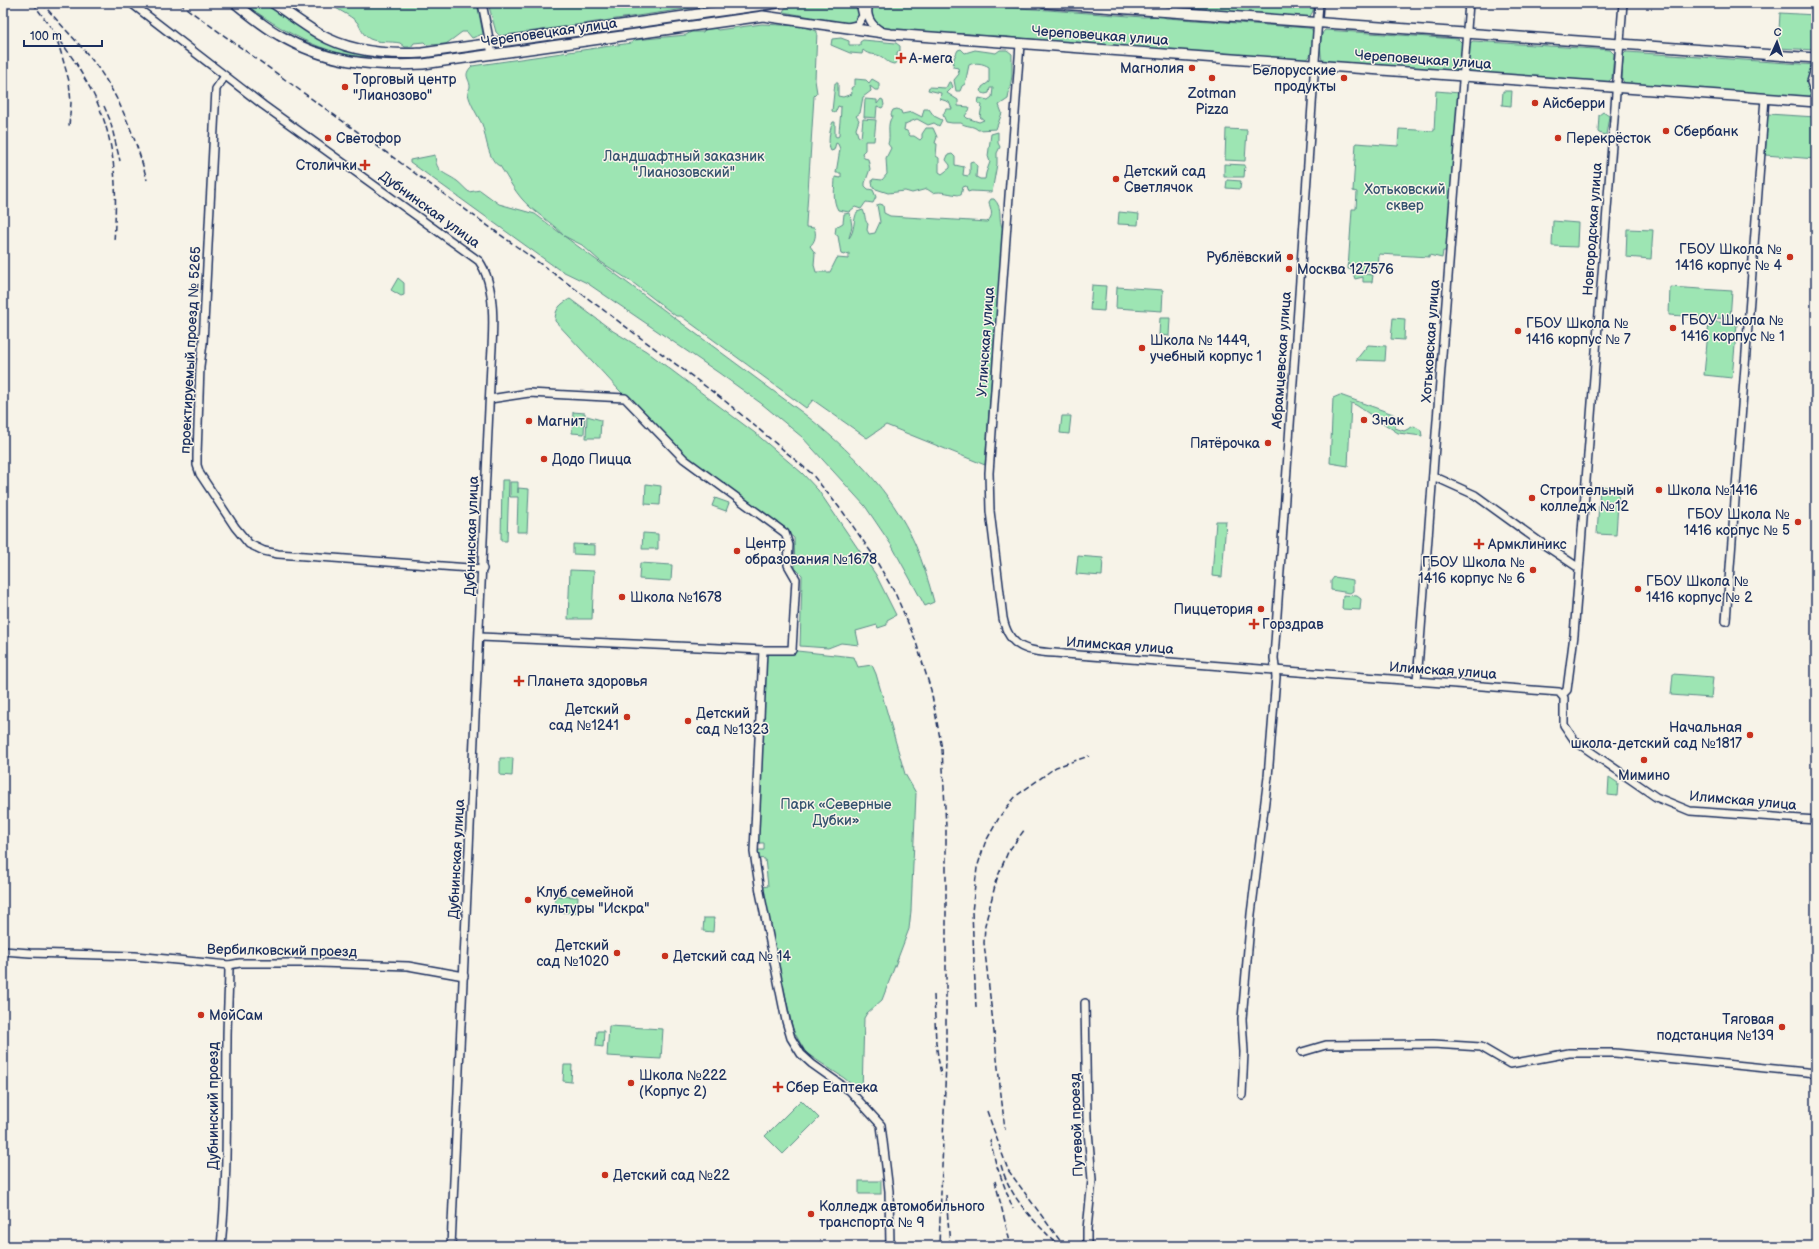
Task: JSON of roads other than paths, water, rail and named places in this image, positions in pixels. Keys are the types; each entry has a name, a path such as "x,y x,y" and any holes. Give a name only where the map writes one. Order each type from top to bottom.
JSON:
{"main road":[{"name":"Череповецкая улица","path":"234,3 272,31 310,50 344,61 385,65 423,64 763,16 891,34 1816,102"},
{"name":"Череповецкая улица","path":"273,3 325,37 355,48 381,53 422,53 777,3"},
{"name":"Череповецкая улица","path":"1044,3 1816,58"},
{"path":"1816,69 1812,82 1816,93"}],"street":[{"name":"Дубнинская улица","path":"131,3 225,76 479,261 484,270 489,289 493,317 490,399 451,1246"},
{"path":"482,3 492,54"},
{"path":"842,28 857,25 860,21 863,16 860,3"},
{"path":"869,3 867,13 872,24 881,31 891,34"},
{"name":"Абрамцевская улица","path":"1242,1095 1244,1052 1242,1016 1251,914 1268,777 1275,670 1274,658 1319,3"},
{"name":"Новгородская улица","path":"1563,694 1567,690 1574,635 1623,3"},
{"name":"Хотьковская улица","path":"1417,681 1469,5"},
{"name":"Угличская улица","path":"1012,640 1004,627 1002,618 990,517 989,473 1020,44"},
{"name":"проектируемый проезд № 5265","path":"225,76 216,89 203,343 200,366 197,465 205,484 244,538 252,546 264,551 278,554 483,569"},
{"path":"1726,621 1765,98"},
{"path":"480,637 763,650 792,650 796,579 788,565 788,538 782,530 684,459 625,398 529,393 490,399"},
{"path":"1433,476 1475,495 1579,568"},
{"name":"Илимская улица","path":"1012,640 1022,648 1039,652 1552,691 1563,694 1564,725 1575,741 1656,797 1675,806 1696,812 1816,820"},
{"path":"763,650 754,852 760,892 786,1021 791,1038 801,1054 812,1064 850,1091 881,1125 889,1191 890,1246"},
{"name":"Вербилковский проезд","path":"3,951 135,956 229,965 254,962 361,964 423,968 464,976"},
{"name":"Дубнинский проезд","path":"221,1246 225,1220 227,1160 227,1029 229,965"},
{"name":"Путевой проезд","path":"1085,1003 1088,1118 1092,1180 1087,1228 1088,1246"},
{"path":"1302,1052 1326,1045 1433,1044 1481,1047 1510,1064 1569,1052 1615,1052 1816,1072"}],"railway":[{"path":"33,3 55,33 62,56 69,81 71,103 69,126"},
{"path":"42,3 89,56 109,84 131,130 147,180"},
{"path":"179,3 574,288 725,401 811,473 843,512 871,552 895,593 915,639 931,690 942,749 946,827 946,1061 939,1246"},
{"path":"55,33 78,66"},
{"path":"75,62 97,102 109,136 115,188 114,242"},
{"path":"104,106 110,120 120,161"},
{"path":"976,1008 972,912 977,868 985,843 1000,816 1016,796 1056,767 1089,756"},
{"path":"995,883 1008,852 1025,829"},
{"path":"997,878 985,925 984,943 1005,1130"},
{"path":"934,995 936,1043 941,1076"},
{"path":"987,1111 1008,1170 1064,1246"},
{"path":"990,1140 996,1164 1013,1209"},
{"path":"1001,1165 1010,1188 1023,1208 1056,1243"},
{"path":"995,1181 1011,1246"},
{"path":"946,1195 950,1246"}],"place":[{"name":"А-мега","path":"901,58"},
{"name":"Магнолия","path":"1192,68"},
{"name":"Zotman Pizza","path":"1212,78"},
{"name":"Белорусские продукты","path":"1344,78"},
{"name":"Торговый центр \"Лианозово\"","path":"345,87"},
{"name":"Айсберри","path":"1535,103"},
{"name":"Сбербанк","path":"1666,131"},
{"name":"Светофор","path":"328,138"},
{"name":"Перекрёсток","path":"1558,138"},
{"name":"Столички","path":"365,165"},
{"name":"Детский сад Светлячок","path":"1116,179"},
{"name":"Рублёвский","path":"1290,257"},
{"name":"ГБОУ Школа № 1416 корпус № 4","path":"1790,257"},
{"name":"Москва 127576","path":"1289,269"},
{"name":"ГБОУ Школа № 1416 корпус № 1","path":"1673,328"},
{"name":"ГБОУ Школа № 1416 корпус № 7","path":"1518,331"},
{"name":"Школа № 1449, учебный корпус 1","path":"1142,348"},
{"name":"Знак","path":"1364,420"},
{"name":"Магнит","path":"529,421"},
{"name":"Пятёрочка","path":"1268,443"},
{"name":"Додо Пицца","path":"544,459"},
{"name":"Школа №1416","path":"1659,490"},
{"name":"Строительный колледж №12","path":"1532,498"},
{"name":"ГБОУ Школа № 1416 корпус № 5","path":"1798,522"},
{"name":"Армклиникс","path":"1479,544"},
{"name":"Центр образования №1678","path":"737,551"},
{"name":"ГБОУ Школа № 1416 корпус № 6","path":"1533,570"},
{"name":"ГБОУ Школа № 1416 корпус № 2","path":"1638,589"},
{"name":"Школа №1678","path":"622,597"},
{"name":"Пиццетория","path":"1261,609"},
{"name":"Горздрав","path":"1254,624"},
{"name":"Планета здоровья","path":"519,681"},
{"name":"Детский сад №1241","path":"627,717"},
{"name":"Детский сад №1323","path":"688,721"},
{"name":"Начальная школа-детский сад №1817","path":"1750,735"},
{"name":"Мимино","path":"1644,760"},
{"name":"Клуб семейной культуры \"Искра\"","path":"528,900"},
{"name":"Детский сад №1020","path":"617,953"},
{"name":"Детский сад № 14","path":"665,956"},
{"name":"МойСам","path":"201,1015"},
{"name":"Тяговая подстанция №139","path":"1782,1027"},
{"name":"Школа №222 (Корпус 2)","path":"631,1083"},
{"name":"Сбер Еаптека","path":"778,1087"},
{"name":"Детский сад №22","path":"605,1175"},
{"name":"Колледж автомобильного транспорта № 9","path":"811,1214"}],"park label":[{"name":"Ландшафтный заказник \"Лианозовский\"","path":"684,164"},
{"name":"Хотьковский сквер","path":"1405,198"},
{"name":"Парк «Северные Дубки»","path":"836,812"}]}
